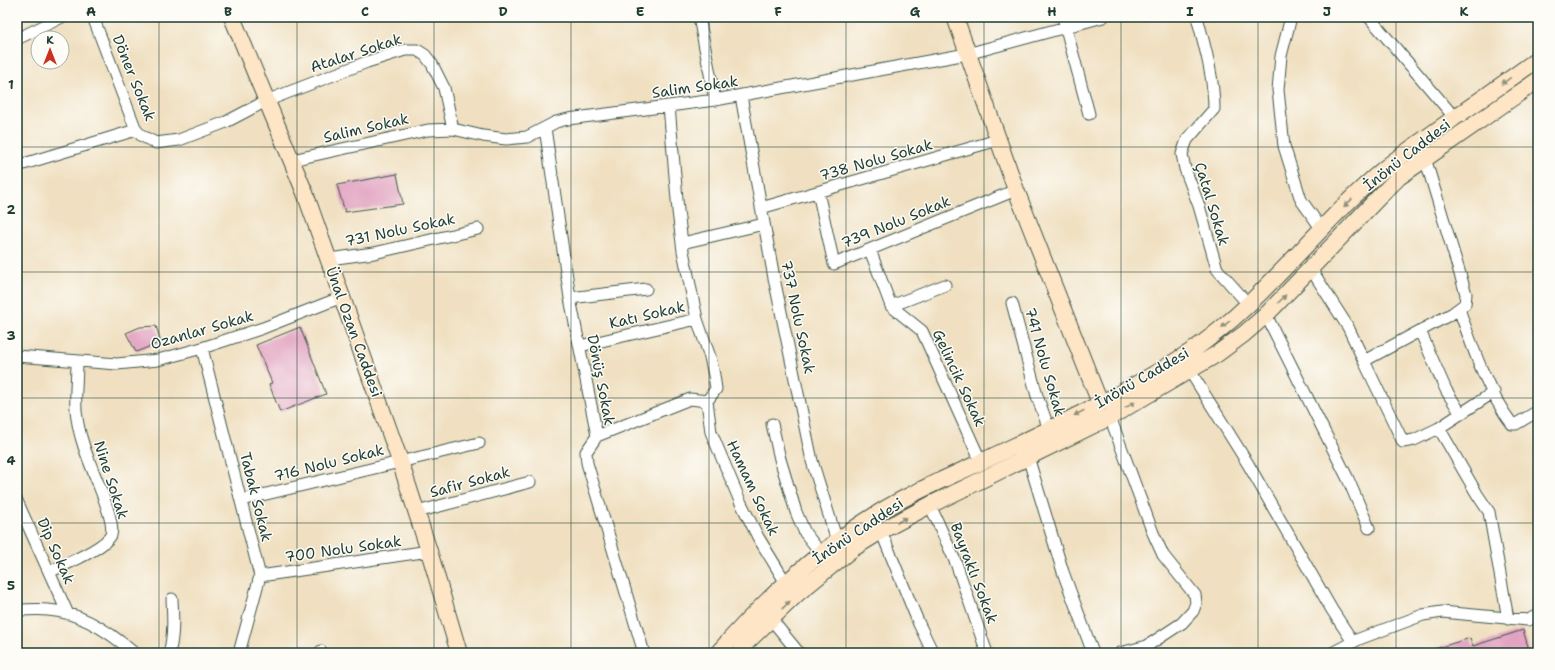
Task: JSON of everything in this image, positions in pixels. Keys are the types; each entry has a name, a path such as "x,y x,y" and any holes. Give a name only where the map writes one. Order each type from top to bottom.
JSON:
{"main road":[{"name":"Ünal Ozan Caddesi","path":"232,17 292,160 329,259 417,512 459,653"},
{"path":"955,17 1016,190 1100,403"},
{"name":"İnönü Caddesi","path":"718,653 744,623 786,583 821,553 893,504 1100,403 1150,376 1191,351 1234,318 1321,228 1384,169 1538,59"},
{"name":"İnönü Caddesi","path":"740,653 747,642 771,619 798,594 852,549 881,531 930,505 1110,417 1190,371 1233,342 1266,315 1399,177 1538,80"}],"street":[{"path":"17,39 62,17"},
{"name":"Döner Sokak","path":"93,17 136,130 142,136 156,143 179,140 226,122 266,101"},
{"path":"698,17 715,100"},
{"name":"Salim Sokak","path":"292,160 428,130 453,129 483,136 506,139 527,137 556,122 568,119 740,96 967,54 1065,22 1104,17"},
{"name":"Çatal Sokak","path":"1198,17 1214,96 1214,109 1187,140 1182,154 1185,169 1199,206 1217,269 1248,304"},
{"path":"1290,17 1281,56 1278,90 1284,146 1301,200 1321,228"},
{"path":"1369,17 1455,118"},
{"path":"1065,22 1089,114"},
{"name":"Atalar Sokak","path":"266,101 367,62 405,50 417,50 425,55 432,64 444,88 453,129"},
{"name":"737 Nolu Sokak","path":"740,96 764,224 812,461 837,541"},
{"path":"597,436 690,399 706,401 716,389 714,375 697,319 682,242 669,106"},
{"name":"Dönüş Sokak","path":"545,128 570,298 597,436 586,452 587,463 644,653"},
{"path":"17,166 136,130"},
{"name":"738 Nolu Sokak","path":"761,208 998,140"},
{"path":"1364,361 1420,331 1465,304 1466,294 1425,158"},
{"name":"739 Nolu Sokak","path":"818,192 834,264 1016,190"},
{"path":"682,242 764,224"},
{"name":"731 Nolu Sokak","path":"329,259 374,253 478,229"},
{"path":"870,250 891,306 945,285"},
{"path":"1311,269 1348,326 1403,442 1414,440 1439,428 1494,392"},
{"path":"570,298 646,289"},
{"name":"Ozanlar Sokak","path":"17,356 117,364 158,360 202,348 263,328 342,297"},
{"name":"741 Nolu Sokak","path":"1012,303 1037,396 1049,429"},
{"name":"Gelincik Sokak","path":"891,306 922,331 981,462"},
{"path":"1458,309 1479,362 1504,413 1512,424 1520,422 1538,411"},
{"path":"1266,315 1348,479 1369,528"},
{"name":"Katı Sokak","path":"580,346 697,319"},
{"path":"1420,331 1446,390 1461,414"},
{"name":"Tabak Sokak","path":"202,348 260,576 239,653"},
{"name":"Nine Sokak","path":"49,572 86,555 107,540 112,531 108,508 80,433 76,409 77,361"},
{"path":"1190,371 1248,464 1332,610 1353,642"},
{"name":"Hamam Sokak","path":"706,401 711,432 740,500 758,537 786,583"},
{"path":"1110,417 1153,533 1163,555 1195,595 1196,603 1193,611 1182,623 1147,646 1120,653"},
{"path":"772,424 780,459 796,512 805,533 821,553"},
{"path":"1439,428 1489,512 1508,619"},
{"name":"716 Nolu Sokak","path":"241,500 479,443"},
{"path":"1028,457 1062,572 1093,653"},
{"name":"Safir Sokak","path":"417,512 530,482"},
{"name":"Dip Sokak","path":"17,501 68,614"},
{"name":"Bayraklı Sokak","path":"930,505 956,563 987,653"},
{"path":"881,531 919,624 933,653"},
{"name":"700 Nolu Sokak","path":"260,576 429,551"},
{"path":"169,653 171,646 173,616 172,599"},
{"path":"17,610 48,610 76,615 102,629 134,653"},
{"path":"1332,653 1353,642 1423,615 1442,612 1528,620 1538,614"},
{"path":"771,619 798,653"}],"building":[{"path":"397,174 403,204 345,212 337,185"},
{"path":"156,326 161,342 136,352 126,333 140,327"},
{"path":"300,327 326,394 280,412 269,384 272,383 256,345"},
{"path":"1523,630 1530,653 1429,653 1428,651 1470,638 1473,646"}]}
